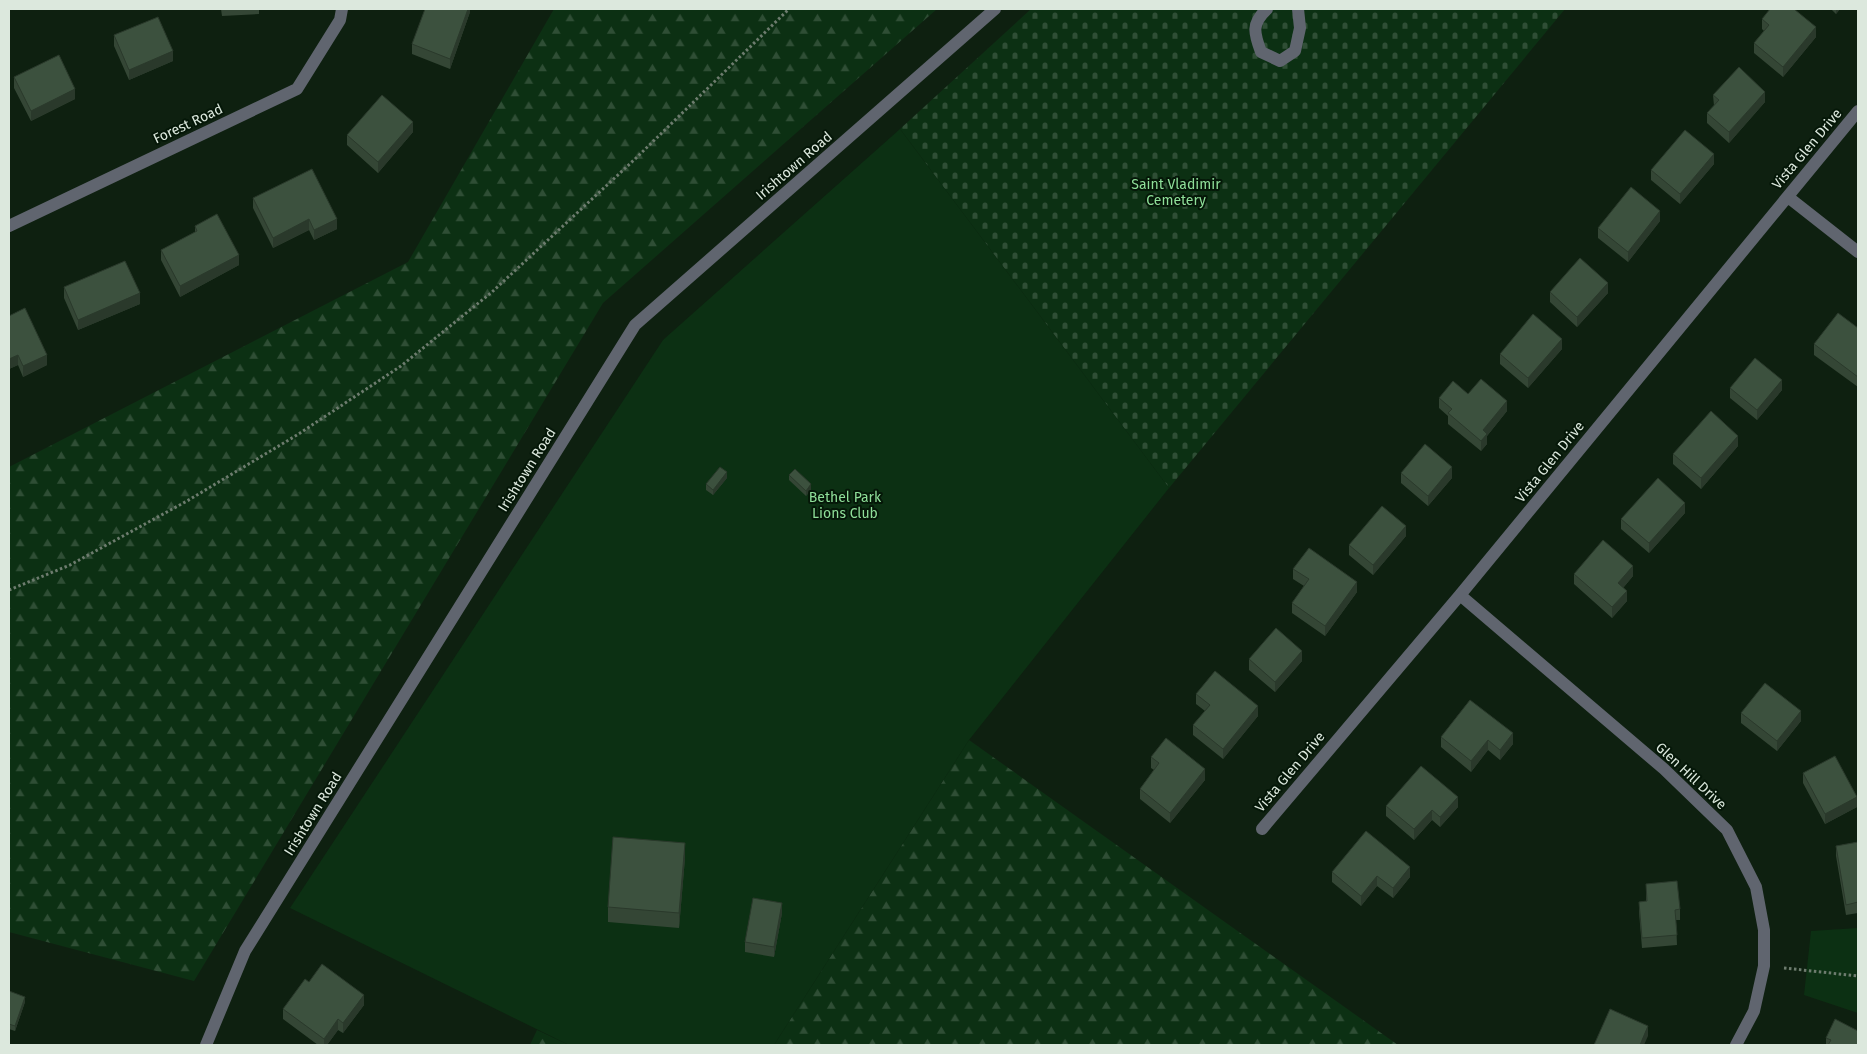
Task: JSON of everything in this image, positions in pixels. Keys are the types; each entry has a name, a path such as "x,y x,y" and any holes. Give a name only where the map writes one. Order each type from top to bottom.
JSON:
{"street":[{"name":"Forest Road","path":"9,226 297,90 340,20 342,9"},
{"name":"Irishtown Road","path":"206,1045 245,951 636,325 995,9"},
{"path":"1267,9 1260,16 1254,34 1261,52 1280,61 1295,51 1300,28 1298,9"},
{"name":"Vista Glen Drive","path":"1262,829 1460,596 1858,111"},
{"path":"1788,197 1858,252"},
{"name":"Glen Hill Drive","path":"1460,596 1664,769 1727,830 1756,887 1764,930 1764,966 1754,1011 1736,1045"}],"path":[{"path":"9,590 70,565 187,500 297,436 402,366 492,292 634,160 789,9"},
{"path":"1764,966 1858,976"}],"green space":[{"path":"554,9 937,9 603,303 194,981 9,932 9,467 408,262"},
{"name":"Saint Vladimir Cemetery","path":"1031,9 1565,9 1169,488 900,129"},
{"name":"Bethel Park Lions Club","path":"900,129 1169,488 969,740 774,1045 569,1045 290,908 663,340"},
{"path":"969,740 1398,1045 774,1045"},
{"path":"1858,928 1858,1013 1804,995 1811,931"},
{"path":"537,1030 569,1045 530,1045"}],"building":[{"path":"425,9 468,9 450,59 412,44"},
{"path":"1770,9 1794,9 1816,27 1783,67 1754,43 1769,25 1762,19"},
{"path":"158,17 173,51 129,70 114,35"},
{"path":"59,55 75,89 31,111 14,77"},
{"path":"1739,67 1765,92 1729,132 1707,113 1719,100 1713,95"},
{"path":"382,95 413,122 378,162 347,135"},
{"path":"1685,130 1714,154 1680,194 1651,170"},
{"path":"312,169 337,219 314,230 309,219 273,238 253,198"},
{"path":"1631,187 1660,211 1628,252 1598,228"},
{"path":"217,214 239,255 180,286 161,250 197,231 195,226"},
{"path":"1580,258 1608,283 1577,317 1550,292"},
{"path":"125,261 140,293 78,320 64,287"},
{"path":"25,308 47,355 23,366 18,355 9,359 9,316"},
{"path":"1838,313 1858,328 1858,377 1814,344"},
{"path":"1533,314 1562,339 1528,378 1500,354"},
{"path":"1755,358 1782,380 1757,410 1730,388"},
{"path":"1481,379 1507,401 1483,430 1487,434 1481,441 1448,413 1452,409 1439,398 1453,381 1468,394"},
{"path":"1711,411 1738,436 1701,478 1673,454"},
{"path":"1425,444 1452,467 1428,496 1401,473"},
{"path":"720,467 727,472 713,490 706,484"},
{"path":"795,469 811,484 806,491 789,475"},
{"path":"1658,478 1685,503 1649,543 1621,519"},
{"path":"1382,506 1406,526 1373,565 1349,545"},
{"path":"1603,540 1633,566 1618,583 1627,591 1612,607 1574,574"},
{"path":"1309,548 1357,582 1325,626 1292,603 1309,579 1293,569"},
{"path":"1276,628 1302,651 1275,682 1249,659"},
{"path":"1215,671 1258,706 1223,749 1193,725 1210,705 1196,694"},
{"path":"1765,683 1801,711 1777,741 1741,713"},
{"path":"1470,700 1513,733 1500,750 1488,740 1471,761 1441,737"},
{"path":"1166,738 1205,769 1170,813 1140,789 1159,763 1151,757"},
{"path":"1835,756 1857,797 1825,814 1803,773"},
{"path":"1421,766 1458,797 1440,817 1432,810 1414,829 1386,806"},
{"path":"1366,831 1410,867 1393,888 1377,876 1361,896 1332,872"},
{"path":"613,837 685,843 679,913 608,907"},
{"path":"1858,842 1858,902 1846,905 1836,846"},
{"path":"1677,881 1680,909 1675,910 1677,935 1642,938 1639,902 1647,901 1646,884"},
{"path":"753,898 782,903 774,947 745,942"},
{"path":"322,964 364,995 343,1023 338,1019 324,1039 283,1009 305,979 309,982"},
{"path":"9,991 25,997 15,1026 9,1024"},
{"path":"1610,1009 1648,1026 1640,1045 1594,1045"},
{"path":"1835,1019 1858,1031 1858,1045 1828,1045 1831,1040 1826,1038"}]}
